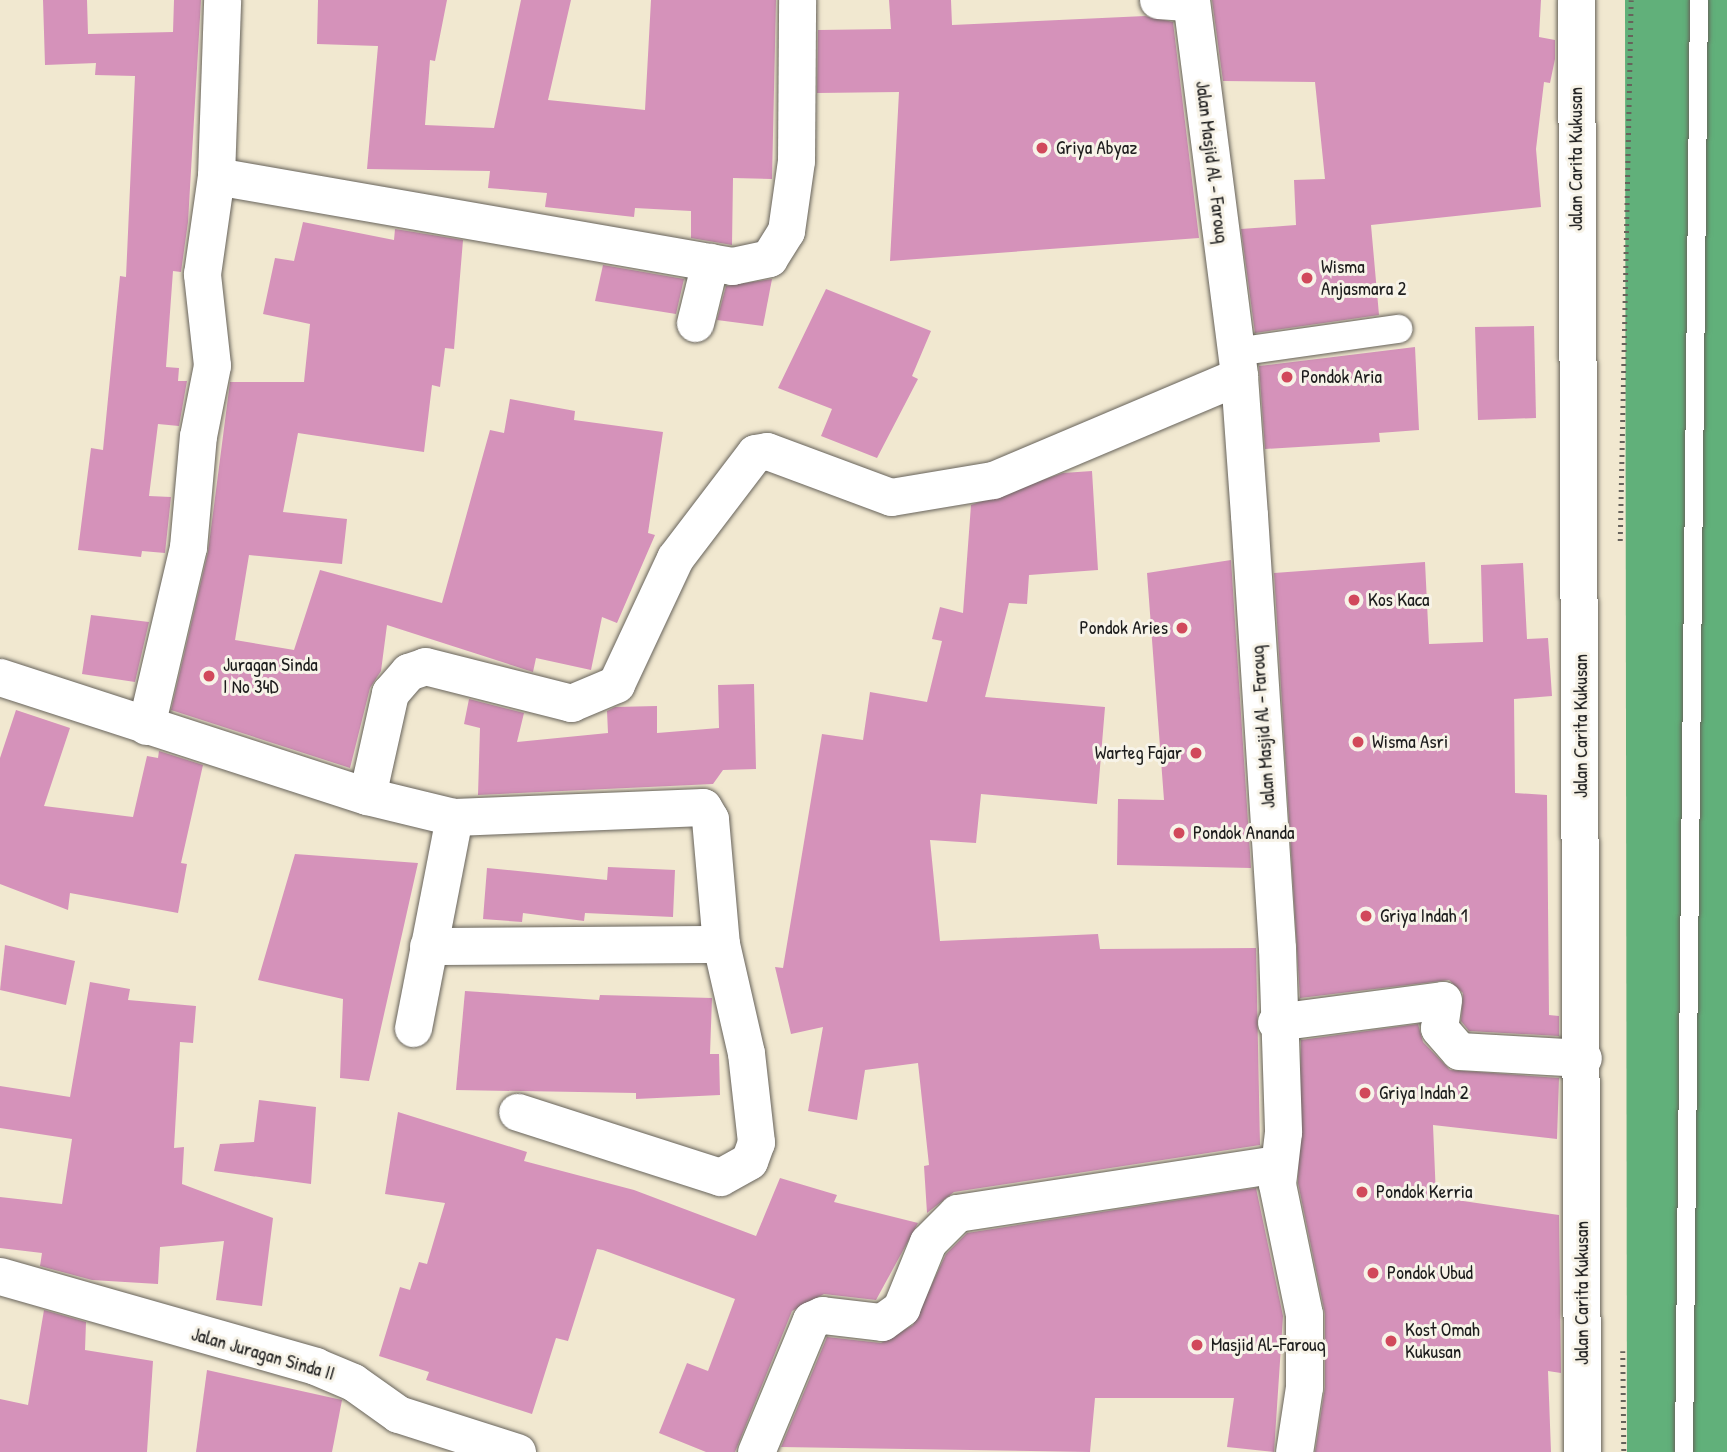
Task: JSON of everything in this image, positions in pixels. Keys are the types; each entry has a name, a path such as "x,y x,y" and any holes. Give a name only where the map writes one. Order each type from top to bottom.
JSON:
{"street":[{"path":"146,726 188,547 198,436 212,365 202,274 216,176 222,0"},
{"path":"216,176 733,266 769,258 786,231 796,161 797,0"},
{"name":"Jalan Carita Kukusan","path":"1576,0 1583,1058 1582,1452"},
{"name":"Jalan Masjid Al - Farouq","path":"1180,1 1237,364 1277,935 1276,1022 1283,1132 1276,1164 1304,1314 1304,1387 1294,1452"},
{"path":"695,323 710,262"},
{"path":"368,796 390,693 408,672 425,666 571,703 617,684 675,558 755,453 767,451 891,497 993,480 1237,364 1398,329"},
{"path":"0,677 368,796 454,817 703,807 710,819 721,944 746,1053 756,1142 737,1171 720,1177 517,1112"},
{"path":"413,1028 454,817"},
{"path":"428,946 721,944"},
{"path":"1276,1022 1443,1000 1439,1028 1459,1051 1583,1058"},
{"path":"756,1452 811,1320 822,1315 882,1322 901,1308 928,1241 957,1213 1276,1164"},
{"name":"Jalan Juragan Sinda II","path":"0,1276 315,1366 353,1382 398,1414 517,1452"}],"lane":[{"path":"1684,1452 1699,0"}],"path":[{"path":"1620,553 1631,0"},
{"path":"1623,1343 1624,1452"}],"green space":[{"path":"1625,0 1727,0 1727,1452 1627,1452"}],"building":[{"path":"43,0 87,0 88,34 173,32 174,0 201,0 188,222 181,272 173,271 166,367 179,368 178,381 187,381 179,426 158,424 149,496 171,497 165,553 142,551 141,557 78,550 91,448 103,450 120,276 126,277 135,76 95,75 96,63 45,65"},
{"path":"318,0 447,0 435,61 430,60 425,125 494,128 521,0 571,0 548,100 645,110 651,0 776,0 772,179 733,178 732,245 691,238 691,211 635,208 634,217 545,207 547,193 488,188 490,171 367,169 378,46 317,44"},
{"name":"Griya Abyaz","path":"889,0 951,0 952,25 1145,16 1173,22 1199,238 890,261 899,92 817,93 818,30 891,29"},
{"path":"1212,0 1541,0 1539,37 1555,40 1555,59 1550,83 1544,82 1536,149 1541,207 1371,225 1379,315 1255,333 1241,229 1296,225 1294,180 1325,179 1315,82 1223,81"},
{"path":"303,222 394,240 395,229 463,240 454,349 445,348 440,387 432,385 424,452 298,433 283,512 347,519 342,564 249,555 235,640 294,650 320,570 442,603 490,430 504,433 510,399 575,411 574,420 663,432 648,533 655,535 617,623 602,617 591,670 536,658 533,672 387,625 381,671 370,688 350,768 171,710 208,552 230,382 304,382 310,324 263,314 275,258 294,261"},
{"path":"603,265 684,279 676,314 595,301"},
{"path":"772,279 763,326 717,320 726,286"},
{"path":"826,289 931,331 912,376 918,379 877,458 821,436 832,409 778,388"},
{"path":"1534,326 1536,418 1478,420 1475,327"},
{"path":"1415,347 1419,430 1379,433 1380,442 1265,449 1259,366"},
{"path":"1092,471 1098,570 1029,575 1027,604 1009,603 985,697 1105,707 1097,804 981,794 976,843 930,840 940,941 1098,934 1100,949 1256,948 1260,1145 954,1192 927,1213 924,1166 929,1165 918,1063 865,1070 857,1120 808,1111 823,1027 791,1034 775,967 783,968 822,734 863,740 870,692 927,702 942,641 932,639 940,607 963,613 971,505 1063,473"},
{"path":"1231,560 1251,868 1117,865 1118,799 1164,800 1147,573"},
{"path":"1425,562 1429,644 1483,642 1481,565 1523,563 1527,639 1548,638 1552,696 1514,699 1515,793 1547,795 1549,1015 1559,1016 1559,1036 1469,1031 1461,1021 1463,993 1449,980 1300,998 1274,573"},
{"path":"91,615 149,622 135,682 82,674"},
{"path":"754,684 756,769 723,770 713,784 478,795 480,728 464,724 469,699 524,713 517,742 608,733 607,711 615,707 657,706 657,733 719,728 718,685"},
{"path":"16,710 70,728 44,806 133,817 147,756 158,758 159,751 203,765 181,863 187,864 178,913 70,893 68,910 0,884 0,758"},
{"path":"295,854 418,863 369,1081 340,1078 343,999 258,980"},
{"path":"608,867 675,870 673,917 585,913 584,921 523,913 522,922 483,919 487,868 607,880"},
{"path":"5,945 75,961 66,1005 0,990"},
{"path":"90,982 130,989 128,1000 196,1006 193,1043 180,1042 174,1148 184,1147 182,1184 273,1218 262,1306 216,1300 224,1241 160,1247 158,1284 92,1280 40,1266 42,1253 0,1248 0,1197 62,1204 72,1139 0,1128 0,1086 70,1097"},
{"path":"465,991 599,1000 600,995 712,998 710,1054 719,1054 720,1095 636,1099 636,1093 456,1090"},
{"path":"1418,1024 1423,1042 1450,1070 1559,1078 1557,1139 1433,1125 1436,1197 1559,1215 1561,1373 1548,1371 1551,1452 1315,1452 1325,1387 1325,1314 1298,1183 1301,1040"},
{"path":"259,1100 316,1107 311,1184 214,1171 220,1144 254,1142"},
{"path":"398,1112 527,1152 524,1161 634,1190 756,1236 780,1178 837,1195 834,1202 918,1223 876,1300 824,1294 792,1311 735,1452 706,1452 659,1433 687,1363 708,1371 735,1299 603,1250 597,1249 568,1341 556,1338 532,1414 426,1380 429,1372 379,1356 400,1287 410,1290 419,1262 427,1264 445,1203 385,1194"},
{"path":"1256,1188 1283,1316 1274,1452 1227,1447 1234,1398 1095,1398 1090,1452 781,1447 827,1337 881,1343 913,1325 946,1254 967,1233"},
{"path":"44,1310 86,1322 85,1350 153,1361 147,1452 0,1452 0,1399 28,1405"},
{"path":"207,1370 342,1400 332,1452 196,1452"}],"place":[{"name":"Griya Abyaz","path":"1042,148"},
{"name":"Wisma Anjasmara 2","path":"1307,278"},
{"name":"Pondok Aria","path":"1287,377"},
{"name":"Kos Kaca","path":"1354,600"},
{"name":"Pondok Aries","path":"1182,628"},
{"name":"Juragan Sinda I No 34D","path":"209,676"},
{"name":"Wisma Asri","path":"1358,742"},
{"name":"Warteg Fajar","path":"1196,753"},
{"name":"Pondok Ananda","path":"1179,833"},
{"name":"Griya Indah 1","path":"1366,916"},
{"name":"Griya Indah 2","path":"1365,1093"},
{"name":"Pondok Kerria","path":"1362,1192"},
{"name":"Pondok Ubud","path":"1373,1273"},
{"name":"Kost Omah Kukusan","path":"1391,1341"},
{"name":"Masjid Al-Farouq","path":"1197,1345"}]}
